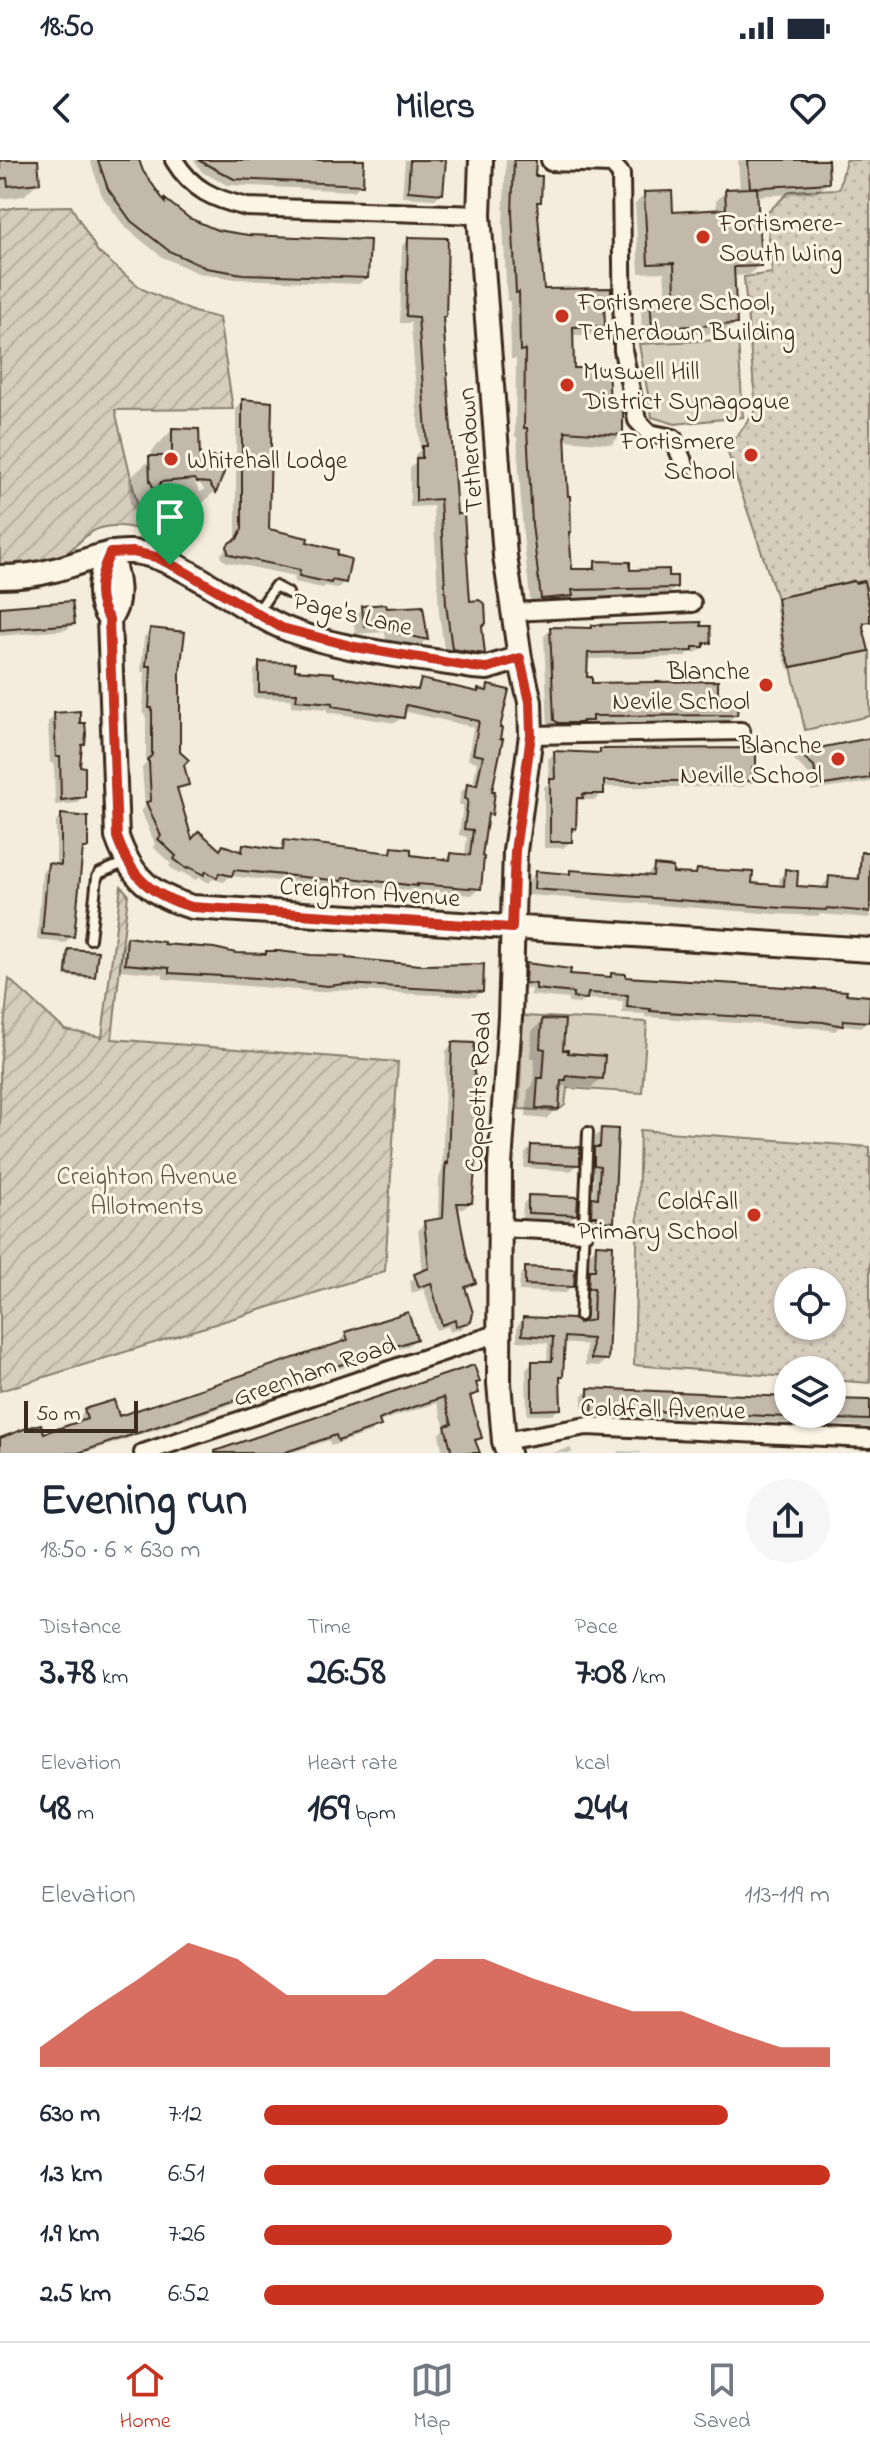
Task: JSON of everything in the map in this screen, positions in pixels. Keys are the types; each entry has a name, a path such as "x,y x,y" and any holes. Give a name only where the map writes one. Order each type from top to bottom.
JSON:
{"street":[{"path":"174,160 191,182 215,199 247,207 479,215"},
{"name":"Tetherdown","path":"481,160 479,215 504,543 520,658 530,702 531,735"},
{"path":"550,160 612,164 621,174 623,350 637,420 649,433 673,438 685,466"},
{"name":"Page's Lane","path":"0,577 23,577 110,553 133,552 156,557 282,628 314,638 487,668 520,658"},
{"name":"Creighton Avenue","path":"110,553 100,574 102,609 109,619 117,837 135,874 151,889 171,901 192,907 870,950"},
{"name":"Creighton Avenue","path":"109,619 117,610 117,575 110,553"},
{"path":"54,570 88,584 101,598"},
{"path":"513,612 692,603"},
{"path":"531,735 741,731"},
{"name":"Coppetts Road","path":"506,1447 499,1383 502,1115 510,1017 515,851 531,735"},
{"path":"499,1228 584,1232"},
{"name":"Greenham Road","path":"143,1453 499,1333"},
{"name":"Coldfall Avenue","path":"506,1447 587,1426 870,1439"}],"lane":[{"path":"256,613 275,586 288,593"},
{"path":"90,939 97,877 127,862"},
{"path":"580,1316 588,1132"}],"green space":[{"path":"846,160 870,160 870,588 866,588 863,581 854,581 777,598 727,450 756,410 744,277 772,273 767,213 790,191 839,189"},
{"path":"71,206 98,252 142,289 194,312 219,318 233,409 115,410 142,531 105,527 89,533 57,558 0,566 0,210"},
{"path":"738,339 743,417 675,424 652,417 639,344"},
{"path":"870,651 870,716 805,730 791,667"},
{"name":"Creighton Avenue Allotments","path":"121,886 128,894 112,1039 398,1062 385,1271 0,1391 0,1067 9,979 65,1030 102,1037"},
{"path":"523,1016 647,1022 642,1093 567,1088 565,1105 557,1111 519,1109"},
{"name":"Coldfall Primary School","path":"640,1130 870,1147 870,1383 846,1381 846,1356 774,1356 774,1376 634,1365"}],"building":[{"path":"38,160 40,183 8,186 7,178 0,179 0,161"},
{"path":"98,160 139,160 165,202 165,199 189,218 217,230 248,235 370,240 368,278 243,274 206,268 169,251 131,221 108,189"},
{"path":"198,160 364,160 363,185 234,179"},
{"path":"410,160 446,160 443,194 408,191"},
{"path":"514,160 536,160 535,176 542,176 541,202 537,202 544,289 611,288 611,300 604,300 605,326 573,327 574,368 608,368 610,403 623,404 623,435 565,431 572,569 595,569 595,561 630,562 630,570 669,569 669,576 677,576 677,588 572,590 573,596 541,599 532,524 527,428 524,428 525,350 520,351 512,212"},
{"name":"Fortismere- South Wing","path":"748,160 828,160 829,183 757,188 761,266 734,267 737,324 652,328 650,296 675,295 674,263 648,264 644,192 672,191 673,212 726,209 725,189 750,188"},
{"path":"408,237 448,238 446,317 443,317 457,514 464,514 470,601 479,600 485,604 486,623 482,627 485,654 452,649 440,499 416,501 416,458 422,458 422,446 427,446 418,317 406,316"},
{"path":"242,399 272,402 269,529 308,538 307,542 338,550 337,555 351,559 346,583 299,576 300,570 228,553 227,546 237,539 242,529"},
{"name":"Whitehall Lodge","path":"172,428 199,429 200,457 230,457 216,493 209,483 195,479 161,482 156,493 150,481 149,456 172,456"},
{"path":"864,581 870,622 864,623 863,627 869,651 791,667 784,649 777,598"},
{"path":"72,601 75,624 0,630 0,607"},
{"path":"386,604 387,608 423,606 428,640 394,632 394,623 364,626 362,606"},
{"path":"701,622 701,626 710,626 711,643 704,643 704,647 693,647 693,651 588,653 587,677 592,677 592,683 718,681 718,694 732,694 738,706 737,715 592,716 592,721 581,723 558,723 554,720 550,627"},
{"path":"150,628 185,632 180,672 180,752 189,760 184,765 189,785 177,788 192,839 199,831 220,850 223,845 242,852 243,844 283,850 284,840 391,853 392,847 411,849 411,855 450,860 451,853 470,855 473,830 464,829 468,799 465,799 467,783 477,785 483,756 473,754 479,721 406,705 404,718 332,706 333,703 296,700 297,693 259,692 259,662 295,663 295,670 334,673 334,676 418,690 421,679 478,692 478,689 487,691 488,685 509,690 500,728 500,739 503,739 492,791 495,791 492,815 488,814 481,889 417,886 343,877 342,881 234,870 232,876 219,873 217,878 206,871 204,875 189,867 187,869 174,859 176,856 158,839 161,836 146,802 151,801 147,760 152,755 152,708 149,708 151,666 146,666"},
{"path":"80,711 80,723 85,723 86,734 80,766 85,767 85,797 61,800 60,757 56,757 54,713"},
{"name":"Blanche Neville School","path":"870,738 870,778 817,786 814,766 798,752"},
{"path":"756,748 752,781 604,781 604,794 583,794 583,798 577,798 576,829 572,828 572,842 550,842 550,779 555,779 554,751 600,753 600,749"},
{"path":"61,814 88,817 88,848 83,848 74,937 42,934 48,863 61,865"},
{"path":"861,852 870,852 870,912 534,889 535,871 570,874 570,870 653,876 654,865 673,867 673,873 696,874 697,869 753,872 752,883 784,886 785,869 798,871 797,886 828,888 829,876 859,879"},
{"path":"127,937 236,953 266,954 266,951 278,951 420,965 484,964 483,992 345,984 327,986 169,973 169,968 125,964"},
{"path":"68,949 98,951 95,977 66,974"},
{"path":"526,963 571,969 570,974 611,977 611,973 626,974 626,977 847,991 846,994 870,996 869,1022 844,1020 843,1026 823,1022 650,1011 627,1007 628,995 588,993 587,999 573,998 573,993 536,989 536,984 525,983"},
{"path":"542,1019 565,1020 563,1050 568,1050 568,1053 605,1056 603,1079 566,1076 566,1080 561,1080 559,1109 536,1108 538,1078 543,1078 545,1049 540,1048"},
{"path":"452,1042 475,1043 473,1066 475,1078 479,1079 472,1203 457,1203 467,1257 476,1283 465,1287 473,1313 471,1322 456,1326 455,1320 442,1325 431,1283 419,1287 414,1274 429,1268 424,1221 443,1218"},
{"path":"601,1128 618,1129 614,1222 597,1221 597,1216 591,1216 592,1197 598,1198 600,1166 594,1165 594,1147 600,1147"},
{"path":"531,1145 580,1147 580,1165 530,1163"},
{"path":"528,1195 578,1197 577,1215 528,1213"},
{"path":"596,1244 613,1245 608,1360 591,1359 592,1339 565,1337 563,1377 560,1377 561,1409 532,1410 532,1361 552,1361 553,1337 522,1335 523,1317 574,1319 579,1323 593,1320 594,1288 588,1288 589,1270 595,1270"},
{"path":"525,1267 575,1269 574,1287 525,1285"},
{"path":"408,1312 417,1339 78,1453 0,1453 0,1438 27,1428 41,1424 44,1433 87,1419 84,1409 114,1400 119,1416 348,1340 345,1332"},
{"path":"474,1365 480,1382 476,1383 479,1393 470,1396 482,1438 475,1440 480,1453 452,1453 445,1426 452,1424 444,1397 390,1415 379,1420 381,1426 338,1441 336,1435 283,1453 215,1453 250,1439"},
{"path":"588,1388 774,1396 774,1416 605,1409 605,1413 592,1412 593,1401 588,1401"},
{"path":"846,1399 870,1400 870,1420 846,1419"}],"place":[{"name":"Fortismere- South Wing","path":"703,237"},
{"name":"Fortismere School, Tetherdown Building","path":"562,316"},
{"name":"Muswell Hill District Synagogue","path":"567,385"},
{"name":"Fortismere School","path":"751,455"},
{"name":"Whitehall Lodge","path":"171,459"},
{"name":"Blanche Nevile School","path":"766,685"},
{"name":"Blanche Neville School","path":"838,759"},
{"name":"Coldfall Primary School","path":"754,1215"}],"route":[{"path":"133,552 156,557 170,565 282,628 314,638 473,667 487,668 520,658 530,702 531,735 515,851 512,928 192,907 171,901 151,889 135,874 117,837 109,619 102,609 100,574 110,553 133,552"}]}
